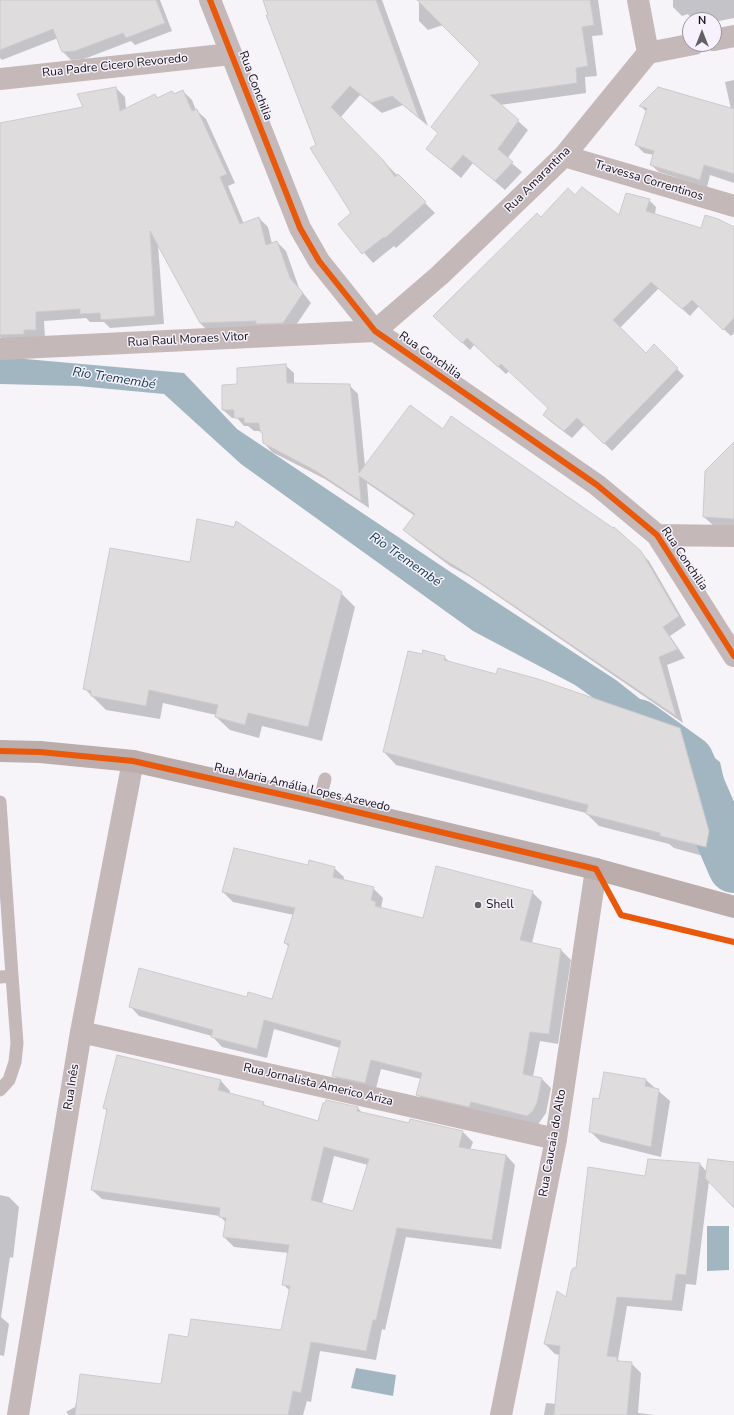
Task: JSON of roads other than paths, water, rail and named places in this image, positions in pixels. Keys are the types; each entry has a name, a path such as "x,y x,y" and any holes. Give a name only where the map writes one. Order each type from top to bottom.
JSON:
{"main road":[{"name":"Rua Maria Amália Lopes Azevedo","path":"0,751 40,752 133,761 319,802 596,870 734,907"}],"street":[{"name":"Rua Conchilia","path":"210,0 300,228 319,261 375,331 597,485 657,535 734,656"},
{"path":"638,0 648,53 682,46"},
{"path":"722,38 734,36"},
{"name":"Rua Amarantina","path":"375,331 440,276 564,156 648,53"},
{"name":"Rua Padre Cicero Revoredo","path":"0,79 231,54"},
{"name":"Travessa Correntinos","path":"564,156 734,206"},
{"name":"Rua Raul Moraes Vitor","path":"0,349 375,331"},
{"path":"657,535 734,536"},
{"name":"Rua Inês","path":"18,1415 81,1032 133,761"},
{"name":"Rua Caucaia do Alto","path":"501,1415 556,1139 596,870"},
{"name":"Rua Jornalista Americo Ariza","path":"81,1032 556,1139"}],"lane":[{"path":"319,802 325,779"},
{"path":"0,802 6,976 17,1043 15,1062 9,1080 0,1090"}],"water":[{"path":"14,358 184,373 237,429 452,573 616,680 720,762 734,824 734,858 713,856 712,823 699,773 575,685 473,631 241,464 164,394 78,386 0,384 0,359"},
{"path":"707,1226 729,1226 729,1270 707,1271"},
{"path":"356,1368 396,1375 393,1396 351,1388"}],"waterway":[{"name":"Rio Tremembé","path":"638,725 688,761 734,867"}],"place":[{"name":"Shell","path":"478,905"}]}
